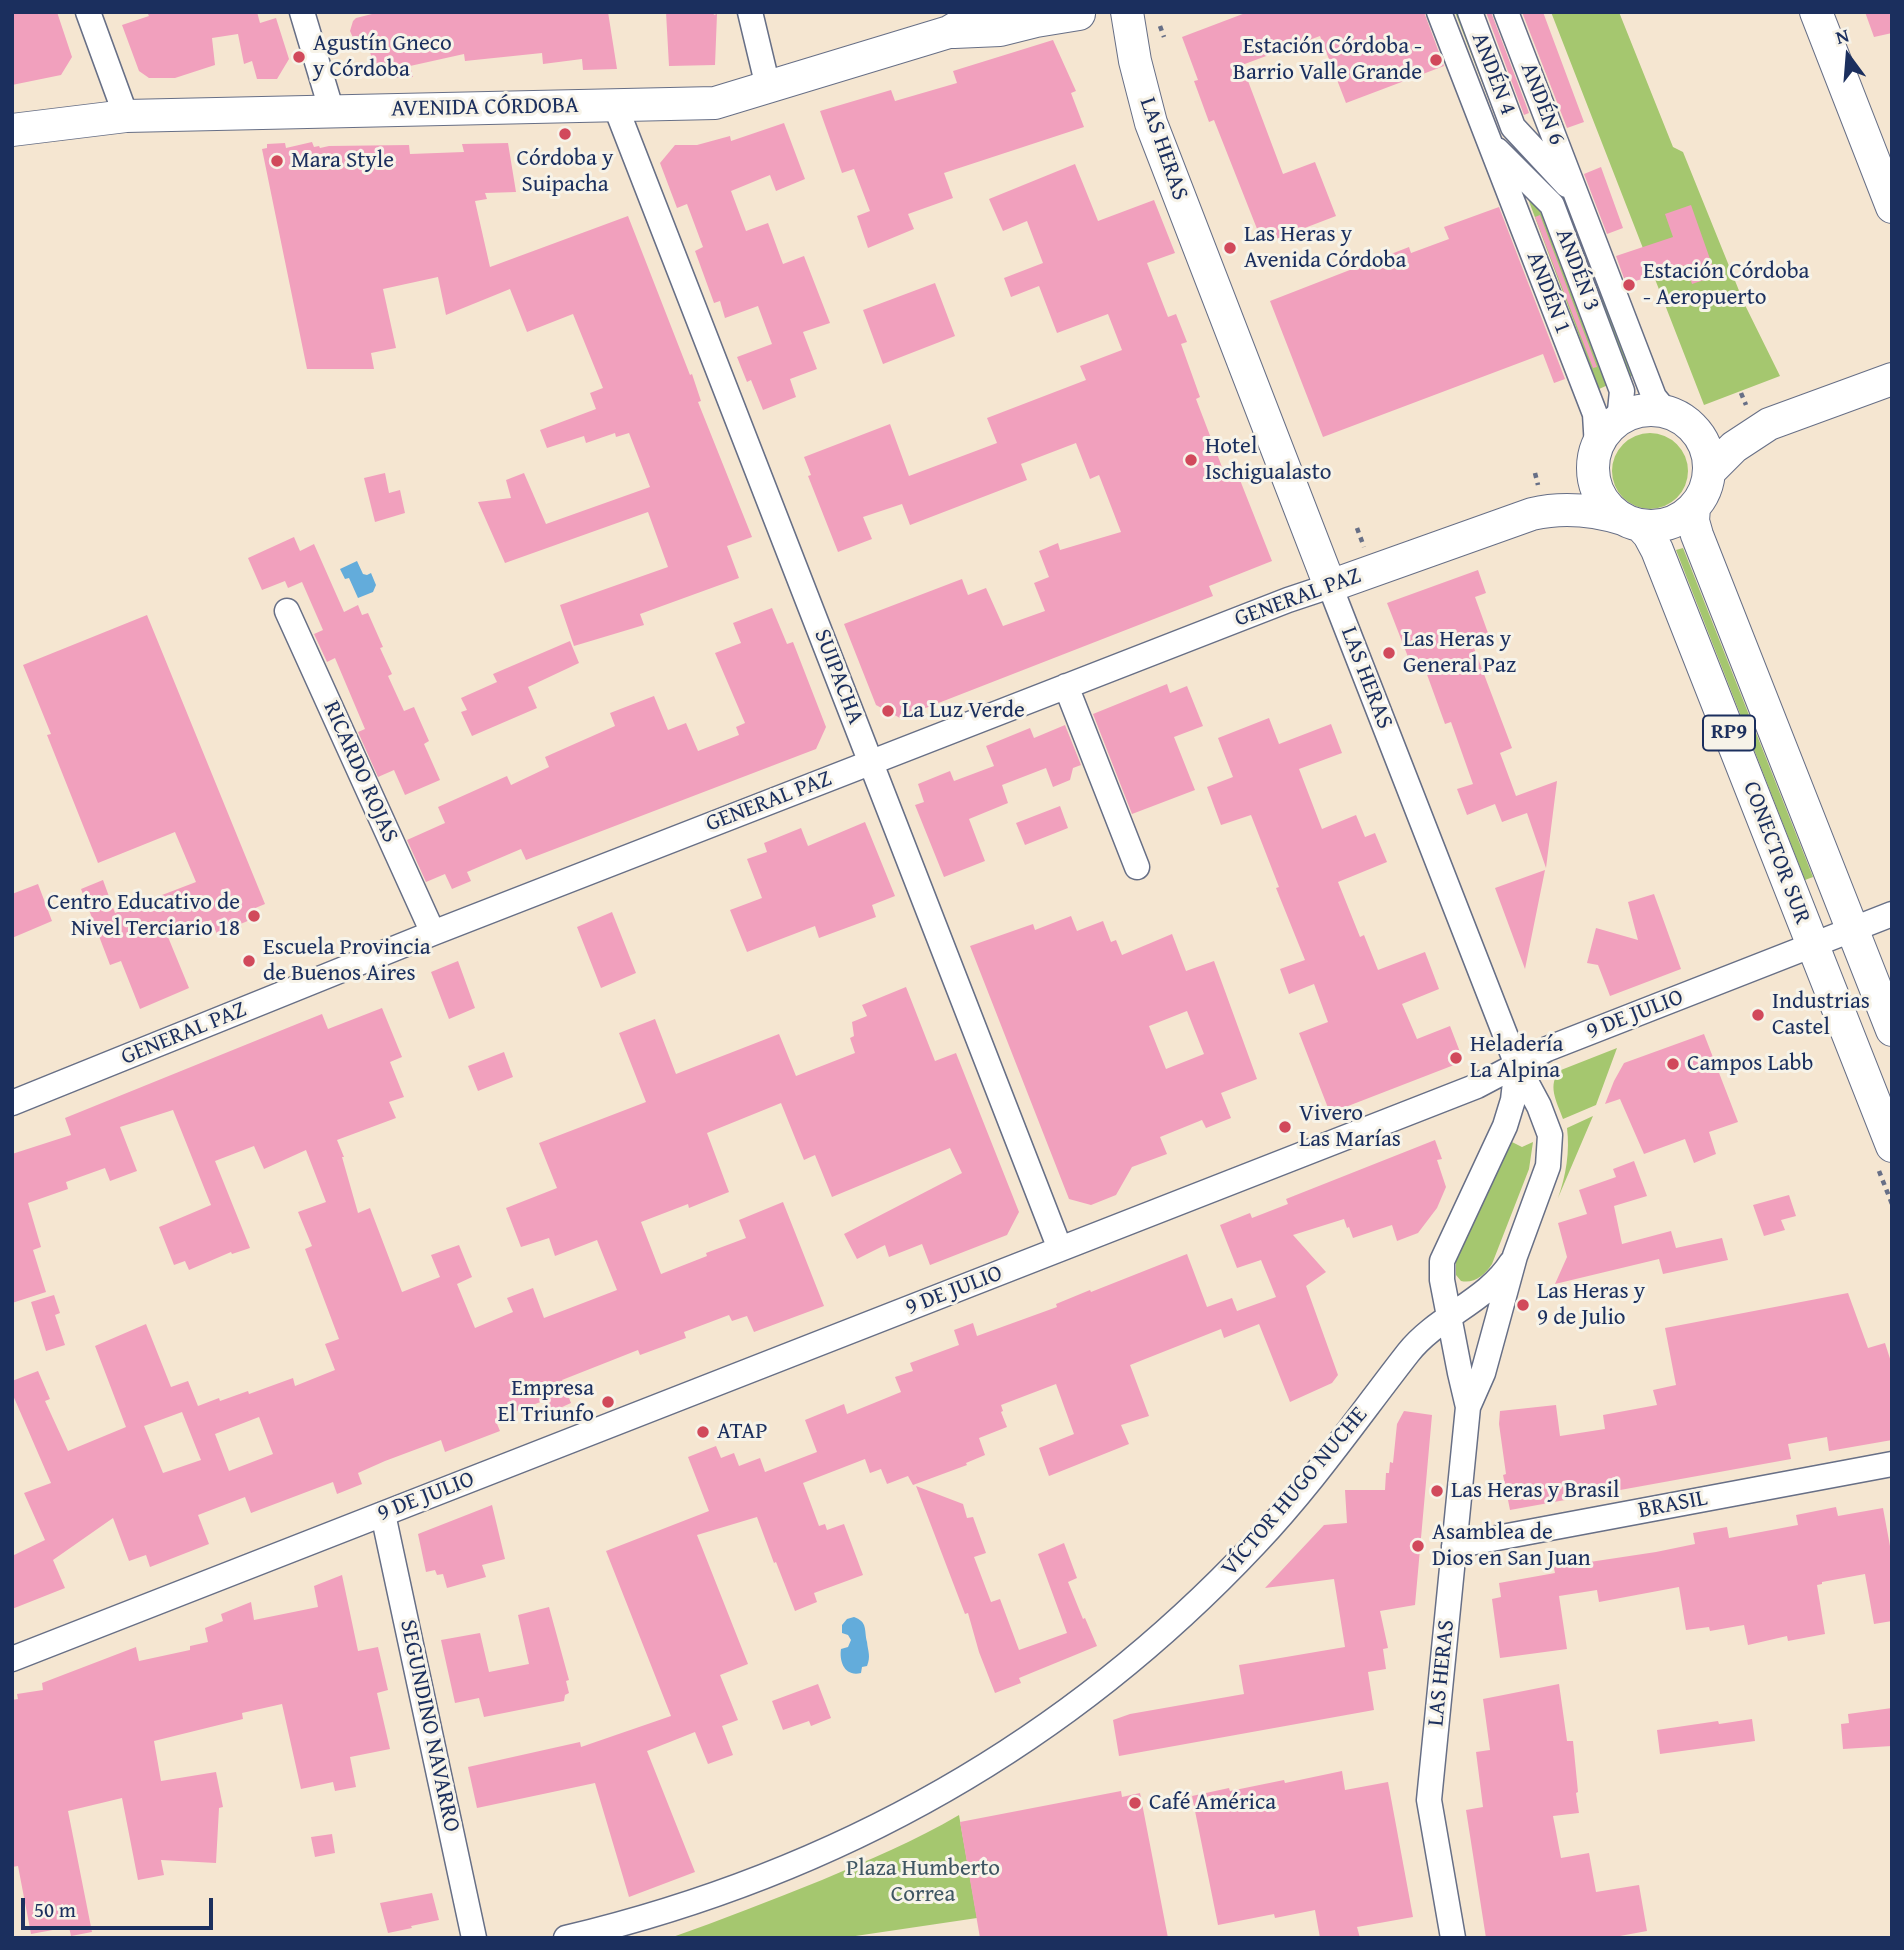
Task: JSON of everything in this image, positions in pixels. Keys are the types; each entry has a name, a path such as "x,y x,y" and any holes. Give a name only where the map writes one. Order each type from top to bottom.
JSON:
{"main road":[{"name":"AVENIDA CÓRDOBA","path":"12,130 126,116 715,103 949,32 983,12"},
{"name":"AVENIDA CÓRDOBA","path":"949,32 1000,30 1078,13 1097,19 1117,12"},
{"name":"LAS HERAS","path":"1127,12 1135,61 1152,127 1330,586"},
{"path":"1816,12 1892,207"},
{"path":"1709,472 1734,447 1769,424 1892,379"},
{"path":"1596,453 1606,431 1640,411 1654,411 1725,426 1769,424"},
{"path":"1631,522 1655,526 1668,524 1694,507 1706,488 1709,461 1705,448 1690,426 1674,416"},
{"name":"GENERAL PAZ","path":"1532,514 1566,488 1596,453"},
{"name":"CONECTOR SUR","path":"1596,453 1593,469 1599,495 1607,506 1653,541 1892,1146"},
{"name":"CONECTOR SUR","path":"1694,507 1694,526 1892,1030"},
{"name":"GENERAL PAZ","path":"1330,586 1546,511 1587,511 1631,522"}],"street":[{"path":"88,12 126,116"},
{"path":"302,12 332,112"},
{"path":"750,12 768,87"},
{"name":"ANDÉN 1","path":"1439,12 1594,414 1596,453"},
{"name":"ANDÉN 4","path":"1470,12 1514,127 1577,196"},
{"name":"ANDÉN 6","path":"1506,12 1654,397 1674,416"},
{"name":"SUIPACHA","path":"615,105 1059,1249"},
{"name":"ANDÉN 3","path":"1489,142 1552,205 1622,391 1619,421"},
{"name":"GENERAL PAZ","path":"14,1096 1066,686 1330,586"},
{"name":"LAS HERAS","path":"1330,586 1517,1065 1539,1106 1550,1135 1545,1178 1515,1256 1483,1373 1468,1407"},
{"name":"RICARDO ROJAS","path":"287,611 433,933"},
{"path":"1066,686 1137,867"},
{"name":"9 DE JULIO","path":"12,1659 1476,1086 1547,1049 1892,914"},
{"name":"LAS HERAS","path":"1453,1938 1429,1800 1468,1407 1442,1280 1442,1261 1505,1126 1513,1100 1517,1065"},
{"name":"VÍCTOR HUGO NUCHE","path":"566,1938 699,1901 814,1857 864,1834 960,1782 1051,1722 1106,1681 1179,1620 1256,1543 1328,1460 1415,1344 1493,1283 1515,1256"},
{"name":"BRASIL","path":"1454,1546 1892,1464"},
{"name":"SEGUNDINO NAVARRO","path":"383,1514 474,1938"}],"green space":[{"path":"1455,12 1459,12 1563,196 1632,376 1629,377 1560,198 1502,134"},
{"path":"1551,12 1619,12 1673,147 1683,152 1744,303 1780,376 1704,405"},
{"path":"1527,196 1545,213 1608,385 1599,389"},
{"path":"1650,433 1664,436 1677,444 1685,457 1688,471 1685,485 1677,498 1664,506 1650,509 1636,506 1623,498 1615,485 1612,471 1615,457 1623,444 1636,436"},
{"path":"1683,548 1813,877 1805,880 1676,550"},
{"path":"1617,1048 1596,1105 1563,1119 1553,1087 1557,1075 1561,1070"},
{"path":"1593,1116 1558,1198 1567,1163 1567,1128"},
{"path":"1510,1141 1522,1147 1533,1142 1529,1169 1492,1264 1479,1278 1461,1281 1456,1275 1456,1257"},
{"name":"Plaza Humberto Correa","path":"959,1815 977,1918 842,1938 670,1938 840,1873 909,1842"}],"water":[{"path":"357,561 363,574 371,573 376,585 373,592 358,598 349,578 345,579 340,569"},
{"path":"854,1617 862,1621 865,1627 869,1657 867,1666 862,1667 861,1673 855,1674 844,1667 841,1654 841,1649 848,1647 851,1640 848,1635 842,1633 842,1625 847,1619"}],"building":[{"path":"12,12 57,12 72,57 61,75 12,85"},
{"path":"147,12 257,12 260,23 276,18 289,59 277,79 257,79 252,61 244,64 238,34 212,38 215,65 175,78 149,78 139,71 122,25 149,16"},
{"path":"380,12 608,12 617,69 583,70 582,59 543,64 542,53 465,61 464,54 410,66 413,77 393,78 391,71 376,73 368,45 354,40 350,31 356,18"},
{"path":"666,12 717,14 715,65 669,66"},
{"path":"1248,12 1424,12 1444,66 1346,103 1320,36 1242,65 1283,174 1315,162 1336,216 1263,244 1214,120 1209,122 1194,81 1198,80 1182,37"},
{"path":"1486,12 1491,12 1529,113 1524,115"},
{"path":"1522,12 1543,12 1584,122 1567,128"},
{"path":"1865,12 1892,12 1892,33 1874,37"},
{"path":"1053,40 1076,91 1071,93 1084,127 944,173 953,198 908,214 914,229 868,248 857,216 870,211 854,169 842,173 820,111 891,90 895,101 957,83 953,71"},
{"path":"784,123 805,179 776,191 770,175 731,191 746,231 768,223 783,264 804,256 830,323 803,332 817,369 790,379 796,397 763,410 751,380 747,382 737,357 772,344 758,306 725,318 720,301 714,303 695,251 703,247 687,204 677,208 660,163 675,145 697,145 730,136 731,141"},
{"path":"312,142 314,147 320,148 409,145 410,154 464,152 462,144 508,143 516,192 485,193 487,199 475,201 490,267 628,216 690,375 692,374 701,401 698,402 752,537 727,546 739,578 640,614 644,625 574,646 560,605 668,567 648,512 505,563 478,502 511,498 506,480 524,473 546,524 650,487 629,433 616,437 615,433 586,443 584,436 547,448 540,430 596,409 590,393 603,388 573,314 527,332 510,289 446,315 438,277 383,289 396,348 371,353 374,369 307,369 262,149 267,148 267,144 285,143 286,148"},
{"path":"1075,164 1098,221 1154,200 1175,253 1147,263 1168,317 1176,314 1187,342 1181,344 1200,397 1196,399 1222,467 1229,465 1234,477 1238,475 1272,561 1209,586 1213,596 900,718 876,705 844,624 962,579 968,595 986,588 1003,626 1045,611 1034,583 1049,577 1039,551 1058,543 1060,550 1121,532 1099,475 1090,479 1076,443 1021,464 1027,480 910,525 902,504 863,517 872,539 838,552 808,476 811,475 804,457 890,424 909,476 997,443 987,418 1086,380 1080,366 1122,350 1108,314 1057,333 1039,286 1011,297 1004,278 1043,263 1027,221 1003,231 989,199"},
{"path":"1601,167 1623,228 1607,234 1584,174"},
{"path":"1691,205 1716,276 1692,284 1686,265 1626,284 1616,256 1673,237 1665,214"},
{"path":"1499,207 1565,379 1554,383 1543,354 1323,437 1270,301 1409,247 1411,253 1449,239 1444,227"},
{"path":"1540,215 1597,367 1593,368 1535,217"},
{"path":"935,283 955,336 883,364 863,310"},
{"path":"385,473 389,493 400,490 405,513 375,522 364,478"},
{"path":"294,537 300,551 314,544 344,612 358,605 362,615 368,613 392,674 388,676 404,711 414,707 429,741 424,744 440,780 405,795 394,770 378,777 358,732 365,729 335,658 327,662 314,634 323,630 302,582 288,588 285,581 262,590 248,558"},
{"path":"1478,570 1486,593 1475,597 1488,633 1471,640 1512,748 1500,753 1516,796 1557,781 1546,868 1527,813 1502,822 1495,804 1467,815 1457,789 1473,784 1451,722 1445,724 1421,658 1410,662 1387,603"},
{"path":"772,608 787,644 793,642 826,727 816,749 526,860 521,849 467,872 471,881 452,889 445,874 426,882 407,840 445,823 438,807 507,776 511,785 549,767 545,757 615,726 610,713 654,696 668,730 686,723 698,751 739,735 736,727 745,723 715,653 741,643 733,623"},
{"path":"147,615 265,904 253,909 257,917 217,934 211,920 168,937 189,988 140,1009 121,961 110,965 81,889 103,880 115,913 196,882 175,832 98,863 47,735 51,734 23,665"},
{"path":"570,641 579,663 528,687 537,708 472,736 461,712 467,710 461,698 497,682 493,674"},
{"path":"1167,684 1170,693 1187,686 1203,726 1174,737 1195,790 1132,814 1093,714"},
{"path":"1269,718 1279,744 1331,724 1342,753 1299,769 1322,829 1356,815 1365,837 1375,833 1387,862 1338,882 1360,937 1364,935 1378,970 1425,952 1439,989 1402,1004 1417,1039 1450,1026 1460,1052 1454,1065 1330,1113 1299,1033 1328,1022 1314,984 1289,994 1280,969 1305,960 1276,888 1279,887 1251,815 1221,825 1207,787 1233,777 1218,738"},
{"path":"1065,725 1081,765 1073,768 1070,780 1053,787 1046,768 1002,785 1008,803 969,819 985,861 944,877 915,805 924,802 918,784 950,771 954,781 994,766 986,746 1030,728 1034,738"},
{"path":"1060,806 1068,828 1025,845 1016,823"},
{"path":"865,822 895,896 872,905 876,917 819,938 815,926 747,952 730,910 762,898 747,859 767,852 764,843 801,828 808,846"},
{"path":"1545,870 1525,969 1495,888"},
{"path":"38,884 52,921 12,938 12,894"},
{"path":"1654,894 1681,969 1610,996 1598,965 1587,963 1596,928 1638,940 1628,902"},
{"path":"612,912 636,973 601,988 577,927"},
{"path":"1071,916 1077,931 1103,921 1111,942 1116,940 1122,955 1172,934 1186,971 1214,961 1257,1079 1221,1093 1231,1118 1206,1128 1202,1120 1160,1137 1167,1154 1132,1167 1116,1195 1091,1205 1069,1199 970,946 1033,924 1035,930","holes":["1187,1011 1204,1054 1166,1069 1149,1026"]},
{"path":"458,961 475,1008 449,1019 431,972"},
{"path":"906,987 935,1061 956,1053 1019,1212 1007,1235 930,1265 922,1244 889,1257 885,1245 857,1259 844,1234 962,1173 950,1148 832,1197 815,1155 804,1160 781,1103 707,1133 729,1192 689,1208 688,1204 641,1222 661,1274 746,1238 739,1220 783,1202 824,1306 754,1332 747,1316 732,1321 729,1315 684,1332 686,1338 640,1355 638,1350 562,1380 571,1403 551,1412 546,1400 495,1419 500,1431 445,1452 441,1440 385,1461 358,1473 362,1484 337,1494 333,1482 251,1513 245,1497 198,1515 209,1544 150,1567 146,1555 129,1561 113,1518 53,1560 65,1588 12,1609 12,1556 45,1540 24,1493 51,1483 12,1393 12,1381 38,1371 50,1399 45,1401 68,1451 126,1427 95,1346 146,1324 171,1387 188,1381 198,1406 248,1391 249,1394 293,1378 295,1386 335,1370 325,1344 339,1339 305,1249 312,1246 298,1212 326,1202 306,1150 264,1169 254,1146 215,1161 250,1248 232,1254 231,1252 189,1270 185,1261 174,1265 159,1227 211,1205 173,1110 120,1127 137,1171 110,1181 105,1168 66,1182 68,1189 28,1203 41,1247 33,1250 46,1292 12,1303 12,1154 71,1135 65,1118 322,1014 328,1029 382,1008 402,1057 390,1062 404,1097 389,1102 396,1118 337,1140 358,1213 370,1208 402,1292 440,1277 431,1255 459,1245 472,1277 457,1284 475,1328 513,1312 507,1298 533,1288 544,1318 617,1290 597,1240 555,1256 549,1238 521,1247 506,1208 557,1188 539,1143 646,1102 619,1033 655,1019 676,1074 779,1034 796,1076 855,1053 850,1038 854,1036 852,1022 867,1016 862,1005","holes":["182,1412 201,1460 163,1473 144,1426","259,1417 273,1454 229,1471 215,1434"]},
{"path":"1704,1034 1738,1122 1709,1132 1716,1154 1694,1163 1685,1139 1644,1154 1620,1099 1605,1104 1614,1081 1624,1063"},
{"path":"504,1052 513,1077 478,1091 468,1066"},
{"path":"1435,1140 1442,1159 1437,1160 1446,1187 1437,1208 1418,1233 1397,1241 1392,1225 1353,1238 1344,1219 1293,1235 1326,1272 1306,1286 1338,1375 1332,1383 1290,1402 1259,1324 1224,1338 1221,1329 1130,1365 1149,1416 1121,1425 1129,1444 1049,1476 1039,1448 1074,1434 1056,1384 1001,1405 1007,1427 979,1438 985,1455 966,1463 967,1465 913,1485 908,1476 887,1484 881,1469 870,1473 865,1459 803,1483 819,1526 825,1524 827,1530 844,1524 863,1575 814,1593 817,1602 795,1611 757,1517 697,1535 748,1664 720,1675 738,1720 722,1726 733,1755 708,1764 695,1732 647,1751 695,1872 629,1897 595,1783 477,1808 468,1767 580,1742 581,1747 671,1716 606,1551 709,1511 688,1457 716,1446 721,1458 734,1453 739,1466 760,1458 765,1472 817,1452 805,1420 844,1404 847,1414 901,1392 895,1377 913,1371 910,1363 959,1345 954,1330 973,1323 977,1336 1187,1254 1207,1307 1232,1298 1237,1311 1276,1297 1261,1260 1237,1268 1220,1225 1250,1213 1252,1218 1288,1204 1286,1199"},
{"path":"1634,1161 1647,1196 1614,1206 1622,1244 1671,1231 1676,1248 1722,1238 1728,1260 1663,1274 1659,1259 1555,1284 1567,1257 1558,1223 1587,1214 1579,1190 1616,1177 1613,1169"},
{"path":"1789,1195 1796,1216 1781,1220 1785,1230 1764,1236 1753,1205"},
{"path":"1848,1293 1868,1348 1885,1343 1892,1365 1892,1440 1829,1451 1827,1437 1788,1444 1791,1459 1510,1510 1503,1475 1506,1474 1499,1424 1500,1411 1556,1405 1560,1436 1605,1429 1603,1415 1657,1405 1653,1390 1676,1385 1665,1328"},
{"path":"54,1295 60,1313 55,1315 65,1345 46,1351 31,1302"},
{"path":"1404,1411 1432,1415 1415,1605 1380,1611 1388,1648 1383,1649 1386,1669 1368,1672 1374,1710 1119,1756 1113,1720 1130,1714 1244,1694 1239,1665 1345,1647 1334,1579 1265,1588 1324,1525 1347,1523 1345,1490 1385,1490 1386,1473 1389,1473 1390,1462 1393,1463 1397,1424"},
{"path":"916,1486 963,1504 967,1518 973,1517 986,1553 974,1557 991,1602 1000,1599 1019,1650 1067,1633 1038,1554 1064,1543 1077,1578 1068,1582 1097,1646 1019,1678 1021,1683 995,1693 968,1613 965,1614"},
{"path":"492,1505 505,1559 482,1565 486,1577 447,1588 443,1574 437,1575 435,1570 426,1572 418,1534"},
{"path":"1836,1507 1838,1516 1883,1508 1892,1557 1892,1621 1874,1624 1865,1574 1817,1585 1825,1634 1788,1641 1787,1636 1748,1645 1744,1625 1710,1631 1709,1627 1686,1630 1679,1587 1599,1602 1597,1590 1559,1596 1567,1649 1500,1658 1492,1599 1501,1597 1499,1583 1555,1573 1552,1559 1582,1553 1583,1563 1656,1552 1695,1544 1693,1533 1727,1527 1729,1538 1798,1525 1796,1515"},
{"path":"342,1575 358,1651 378,1647 388,1690 377,1693 390,1749 350,1757 356,1787 335,1791 333,1782 301,1789 282,1704 242,1713 243,1719 154,1741 161,1781 216,1772 223,1807 219,1808 216,1863 161,1860 164,1875 138,1880 122,1798 68,1811 92,1932 71,1936 69,1927 31,1934 18,1866 12,1867 12,1700 18,1699 17,1694 43,1690 42,1683 136,1647 139,1661 190,1650 190,1646 208,1642 205,1628 223,1621 221,1614 251,1602 254,1620 318,1607 314,1586"},
{"path":"549,1607 569,1680 566,1681 569,1693 565,1695 564,1701 484,1717 479,1698 455,1703 441,1640 480,1633 489,1672 529,1664 518,1615"},
{"path":"818,1684 831,1718 811,1726 809,1721 783,1730 772,1701"},
{"path":"1559,1684 1567,1741 1573,1741 1579,1813 1553,1816 1561,1858 1589,1853 1596,1892 1639,1885 1647,1931 1609,1938 1486,1938 1466,1810 1483,1807 1476,1752 1490,1750 1483,1699"},
{"path":"1892,1708 1892,1746 1843,1749 1841,1724 1849,1723 1848,1714"},
{"path":"1752,1719 1755,1741 1660,1754 1657,1730"},
{"path":"1342,1771 1345,1790 1388,1782 1413,1917 1357,1927 1360,1938 1320,1938 1315,1910 1275,1918 1274,1914 1218,1925 1192,1796 1284,1780 1285,1783"},
{"path":"1121,1791 1122,1797 1140,1793 1168,1938 980,1938 960,1822"},
{"path":"332,1834 335,1853 315,1857 311,1837"},
{"path":"432,1893 439,1920 388,1933 380,1903"}],"place":[{"name":"Agustín Gneco y Córdoba","path":"299,57"},
{"name":"Estación Córdoba - Barrio Valle Grande","path":"1436,60"},
{"name":"Córdoba y Suipacha","path":"565,134"},
{"name":"Mara Style","path":"277,161"},
{"name":"Las Heras y Avenida Córdoba","path":"1230,248"},
{"name":"Estación Córdoba - Aeropuerto","path":"1629,285"},
{"name":"Hotel Ischigualasto","path":"1191,460"},
{"name":"Las Heras y General Paz","path":"1389,653"},
{"name":"La Luz Verde","path":"888,711"},
{"name":"Centro Educativo de Nivel Terciario 18","path":"254,916"},
{"name":"Escuela Provincia de Buenos Aires","path":"249,961"},
{"name":"Industrias Castel","path":"1758,1015"},
{"name":"Heladería La Alpina","path":"1456,1058"},
{"name":"Campos Labb","path":"1673,1064"},
{"name":"Vivero Las Marías","path":"1285,1127"},
{"name":"Las Heras y 9 de Julio","path":"1523,1305"},
{"name":"Empresa El Triunfo","path":"608,1402"},
{"name":"ATAP","path":"703,1432"},
{"name":"Las Heras y Brasil","path":"1437,1491"},
{"name":"Asamblea de Dios en San Juan","path":"1418,1546"},
{"name":"Café América","path":"1135,1803"}]}
